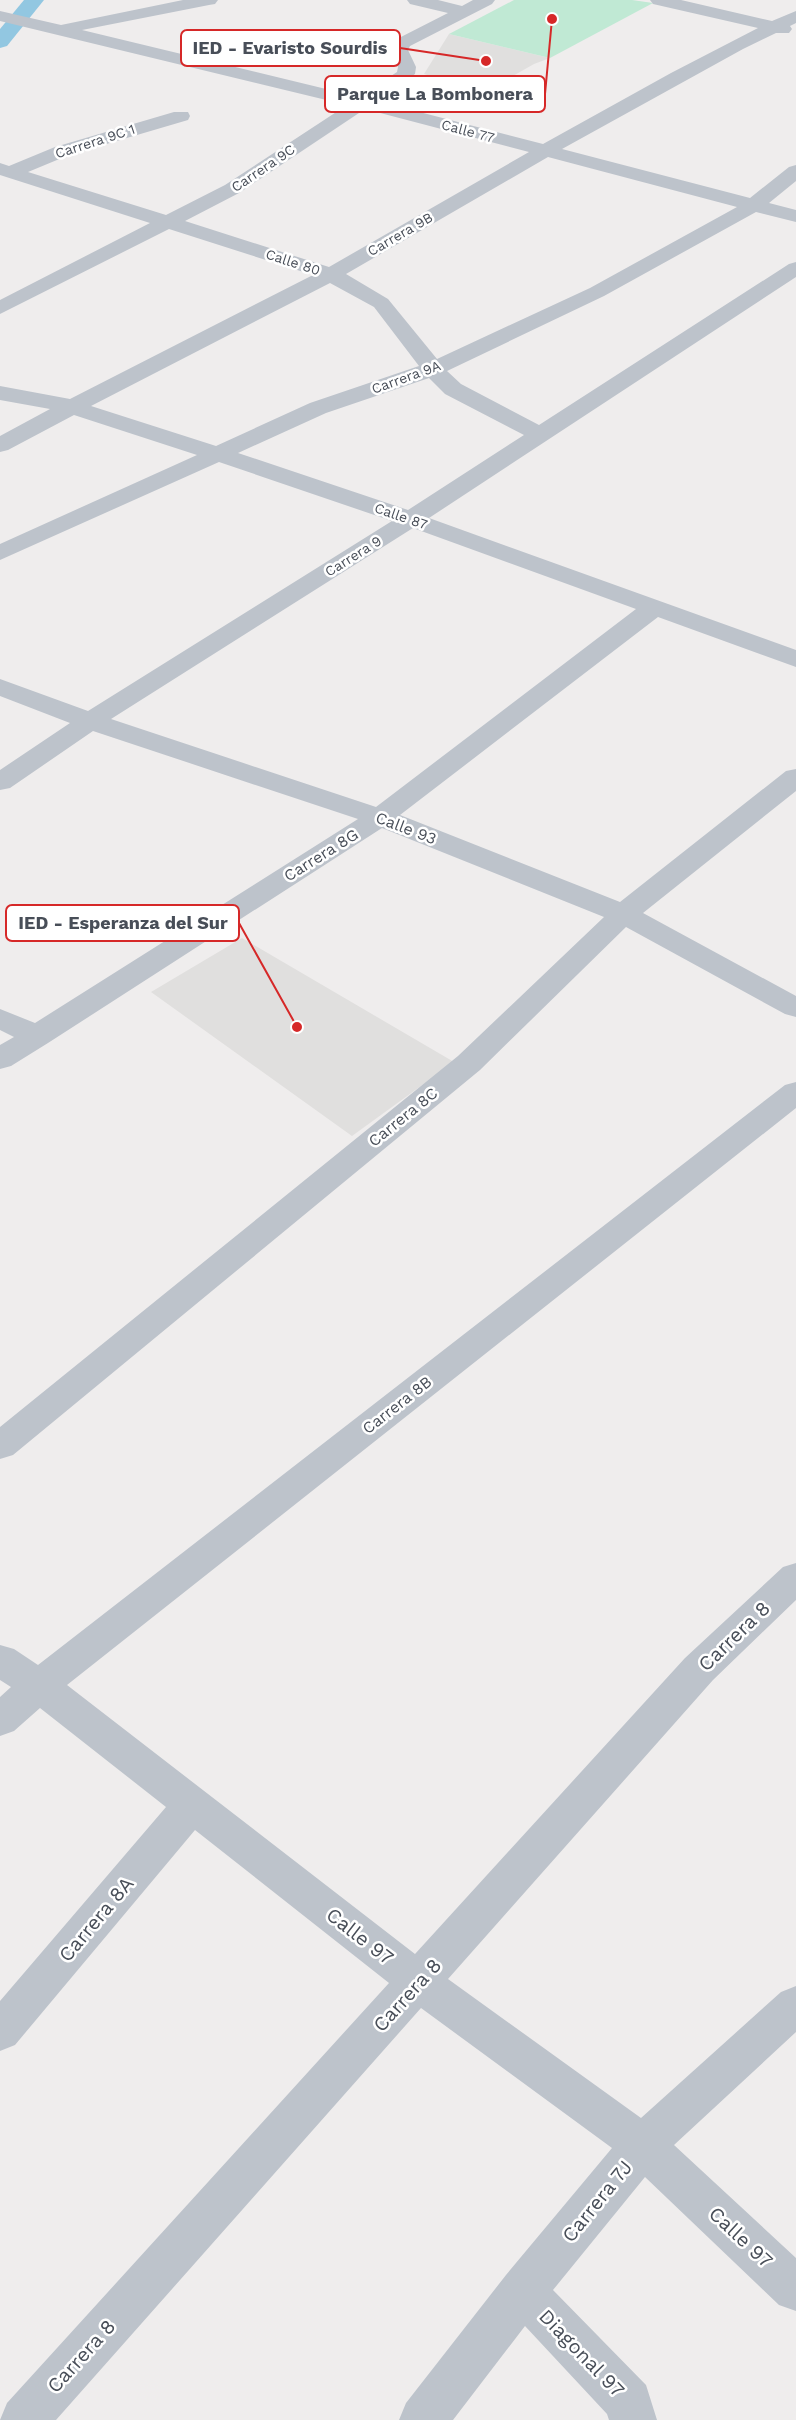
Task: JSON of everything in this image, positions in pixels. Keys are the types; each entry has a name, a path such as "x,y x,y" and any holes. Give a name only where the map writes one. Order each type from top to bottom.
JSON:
{"street":[{"path":"57,30 209,0"},
{"path":"416,0 463,11"},
{"name":"Carrera 9C","path":"0,308 232,189 406,74 407,67 399,50 404,43 486,0"},
{"path":"659,0 796,32"},
{"name":"Carrera 9B","path":"0,446 70,406 330,274 544,151 796,16"},
{"name":"Calle 77","path":"9,18 362,103 796,216"},
{"name":"Carrera 9C 1","path":"5,170 181,116"},
{"name":"Calle 80","path":"5,170 330,274 381,303 433,369 453,389 540,435"},
{"name":"Carrera 9A","path":"0,553 215,453 318,408 433,369 597,292 754,205 796,171"},
{"name":"Carrera 9","path":"0,782 90,721 411,519 796,268"},
{"name":"Calle 87","path":"0,393 70,406 215,453 411,519 796,659"},
{"name":"Carrera 8G","path":"0,1059 380,817 655,607"},
{"name":"Calle 93","path":"0,687 90,721 380,817 623,914 796,1008"},
{"name":"Carrera 8C","path":"0,1446 469,1063 623,914 796,777"},
{"path":"0,1018 37,1036"},
{"name":"Carrera 8B","path":"0,1720 39,1686 796,1092"},
{"name":"Carrera 8","path":"24,2420 699,1669 796,1577"},
{"name":"Calle 97","path":"0,1660 39,1686 419,1982 643,2145 796,2289"},
{"name":"Carrera 8A","path":"0,2032 192,1805"},
{"name":"Carrera 7J","path":"423,2420 523,2291 643,2145 796,2005"},
{"name":"Diagonal 97","path":"523,2291 629,2402 633,2420"}],"shaded area":[{"path":"449,34 550,58 534,64 485,92 424,74"},
{"path":"242,938 454,1062 352,1136 151,992"}],"green space":[{"path":"514,0 632,0 653,3 550,58 449,34"}],"waterway":[{"path":"0,42 34,0"}],"place":[{"name":"Parque La Bombonera","path":"552,19"},
{"name":"IED - Evaristo Sourdis","path":"486,61"},
{"name":"IED - Esperanza del Sur","path":"297,1027"}]}
